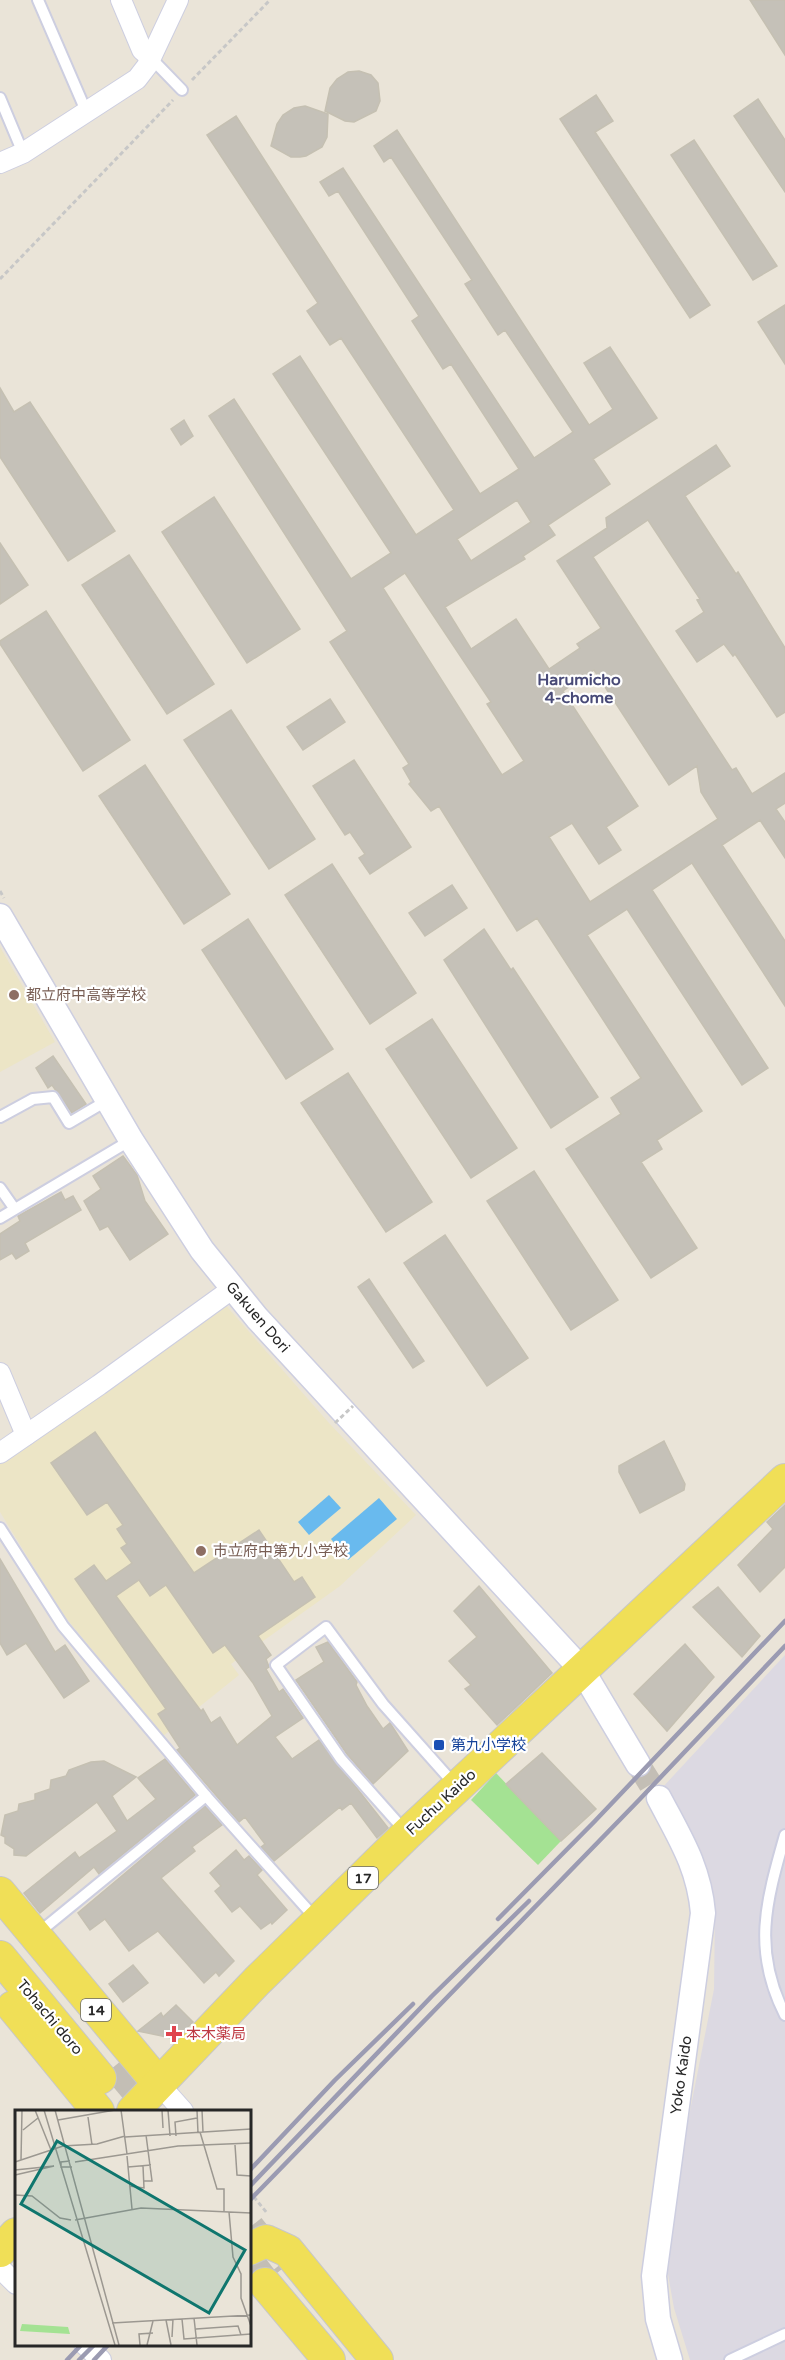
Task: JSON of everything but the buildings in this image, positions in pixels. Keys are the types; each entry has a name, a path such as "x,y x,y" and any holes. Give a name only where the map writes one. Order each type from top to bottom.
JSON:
{"main road":[{"name":"Fuchu Kaido","path":"134,2110 158,2083 407,1834 785,1480"},
{"name":"14","path":"0,1893 158,2083"},
{"name":"Tohachi doro","path":"0,1925 108,2071 0,1957"},
{"path":"0,1991 97,2110"},
{"path":"0,2251 15,2235"},
{"path":"250,2248 266,2241 288,2251 377,2360"},
{"path":"265,2281 306,2360"},
{"path":"265,2281 329,2360"},
{"path":"265,2281 355,2360"}],"street":[{"path":"121,0 142,50 150,57"},
{"path":"0,163 23,153 137,79 147,66 178,0"},
{"name":"Gakuen Dori","path":"4,909 131,1140 187,1229 232,1289 582,1670"},
{"path":"0,1453 232,1289"},
{"path":"0,1373 26,1435"},
{"path":"582,1670 638,1764"},
{"name":"Yoko Kaido","path":"659,1798 698,1875 703,1913 654,2276 658,2319 670,2360"},
{"path":"158,2083 182,2110"},
{"path":"0,2268 15,2283"},
{"path":"86,2345 101,2360"}],"lane":[{"path":"39,0 86,111"},
{"path":"150,57 182,90"},
{"path":"0,98 23,153"},
{"path":"0,1117 33,1099 53,1097 69,1123 108,1100"},
{"path":"0,1218 131,1140"},
{"path":"0,1188 14,1208"},
{"path":"0,1528 63,1626 207,1796 318,1922"},
{"path":"407,1834 341,1759 276,1665 326,1627 383,1704 457,1787"},
{"path":"35,1936 207,1796"},
{"path":"785,1835 768,1896 764,1956 775,1995 785,2015"},
{"path":"730,2360 785,2334"}],"path":[{"path":"0,279 270,0"},
{"path":"0,891 4,909"},
{"path":"335,1423 354,1406"},
{"path":"250,2192 267,2213"}],"shaded area":[{"name":"都立府中高等学校","path":"0,947 55,1042 0,1072"},
{"name":"市立府中第九小学校","path":"223,1302 329,1423 416,1515 340,1586 231,1664 239,1675 163,1736 62,1613 0,1512 0,1460"},
{"path":"785,1655 785,2360 690,2360 674,2308 667,2269 670,2213 714,1989 715,1910 708,1876 698,1850 662,1788"}],"green space":[{"path":"496,1773 561,1841 538,1865 471,1800"}],"water":[{"path":"329,1495 341,1508 309,1535 298,1522"},
{"path":"379,1498 397,1519 348,1560 331,1539"}],"tunnel":[{"path":"638,1764 659,1798"},
{"path":"116,2065 153,2110"},
{"path":"250,2229 282,2269"},
{"path":"250,2264 265,2284"}],"railway":[{"path":"498,1919 594,1822 785,1621"},
{"path":"250,2200 639,1800 785,1646"},
{"path":"250,2186 432,1996 529,1901"},
{"path":"250,2170 335,2080 413,2004"},
{"path":"67,2360 81,2345"},
{"path":"79,2360 94,2345"},
{"path":"94,2360 108,2345"}],"place":[{"name":"都立府中高等学校","path":"14,995"},
{"name":"市立府中第九小学校","path":"201,1551"},
{"name":"第九小学校","path":"439,1745"},
{"name":"本木薬局","path":"174,2034"}],"district":[{"name":"Harumicho 4-chome","path":"579,689"}]}
